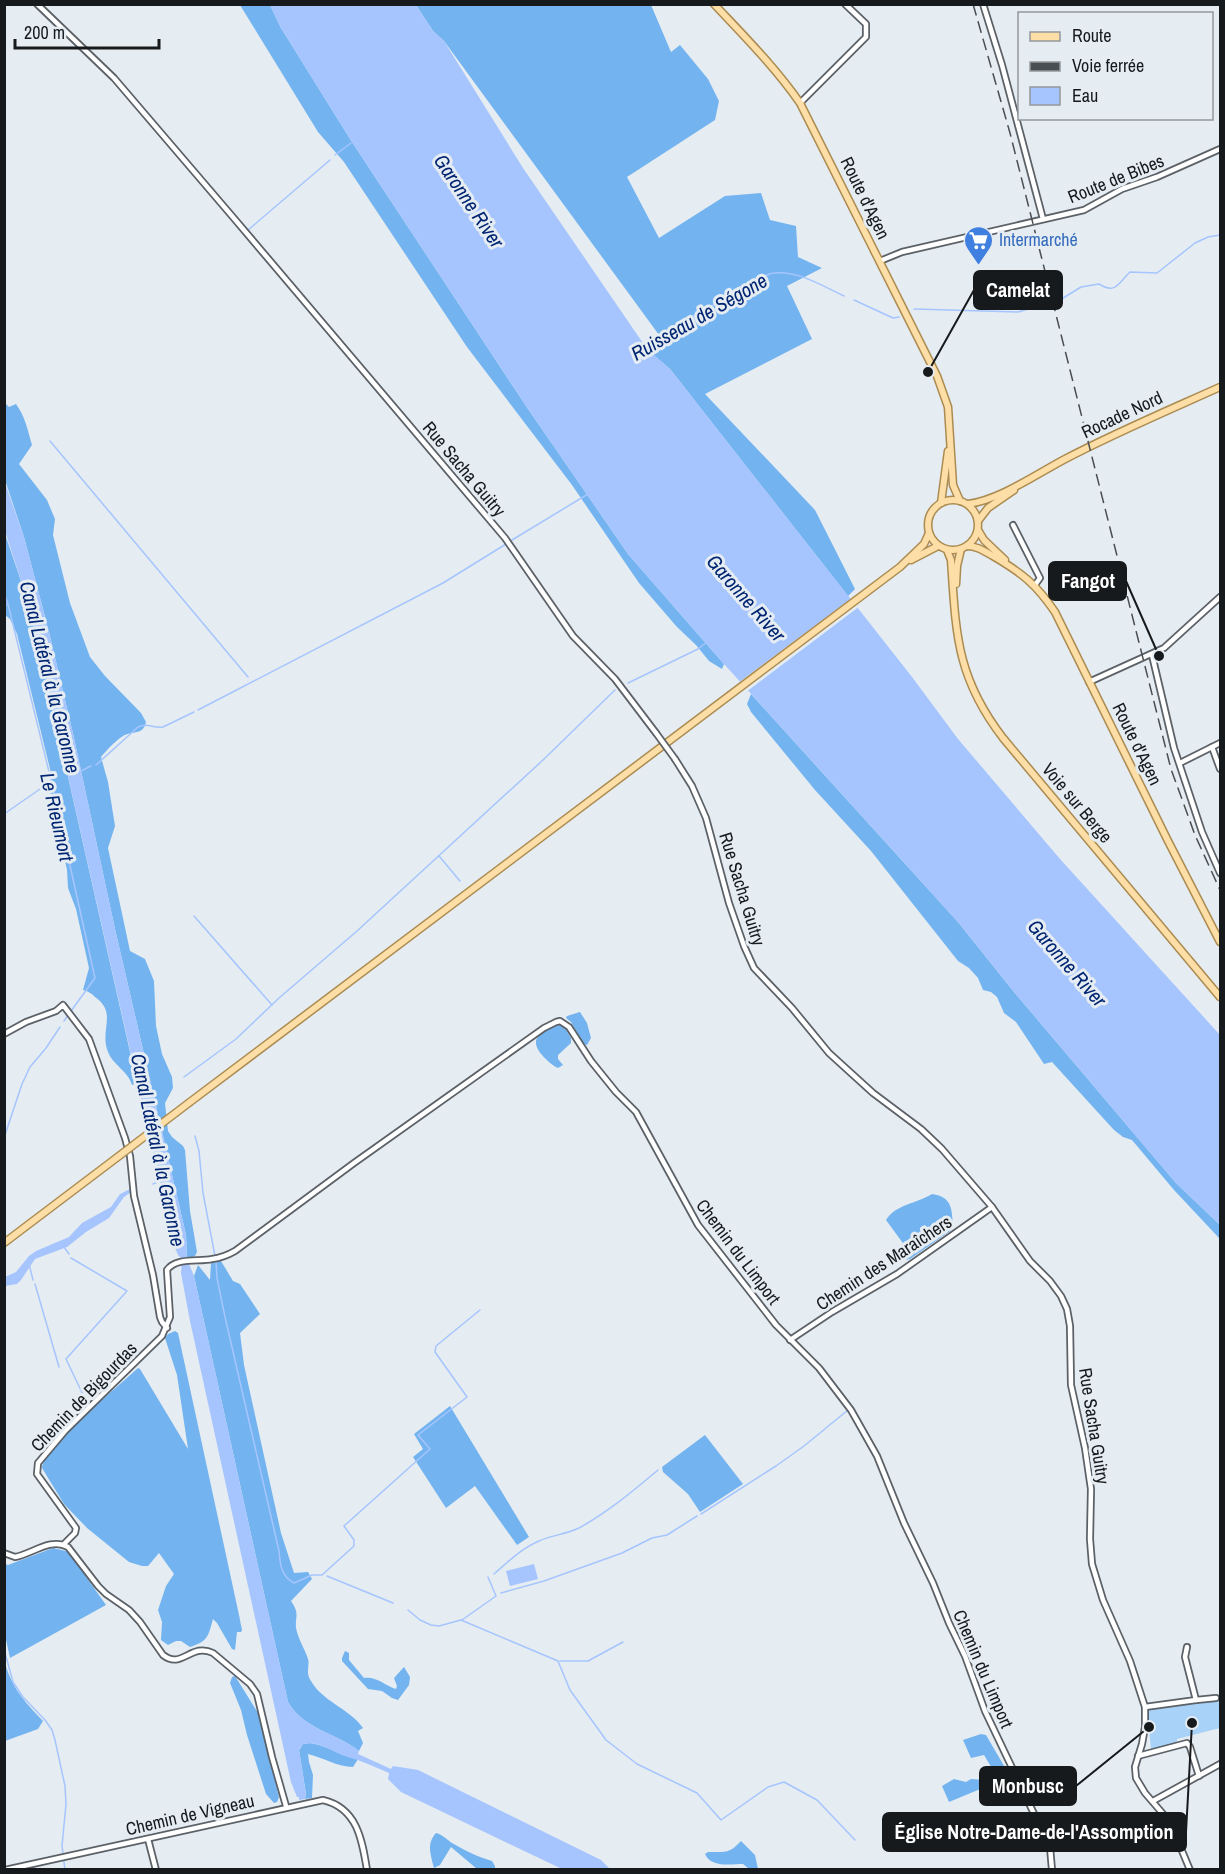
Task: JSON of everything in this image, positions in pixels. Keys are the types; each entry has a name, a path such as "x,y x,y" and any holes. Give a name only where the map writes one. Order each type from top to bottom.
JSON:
{"main road":[{"name":"Route d'Agen","path":"714,4 765,58 800,103 880,261 942,387 948,407 953,485 960,501"},
{"name":"Rocade Nord","path":"1038,474 1096,443 1221,387"},
{"name":"Route d'Agen","path":"941,503 947,468 950,426"},
{"path":"968,504 987,499 1038,474"},
{"path":"978,521 992,505 1038,474"},
{"path":"4,1243 897,569 924,544 929,533 929,518 934,508 952,500 968,504 978,521 978,530 974,539 964,548 957,566 954,606"},
{"name":"Route d'Agen","path":"978,530 984,540 1014,569"},
{"path":"929,533 938,546 947,550 964,548"},
{"path":"897,569 938,546"},
{"name":"Route d'Agen","path":"964,548 979,548 1014,569 1035,585 1055,612 1168,842 1221,942"},
{"path":"947,550 951,560 954,606"},
{"name":"Voie sur Berge","path":"954,606 956,636 965,669 973,691 990,721 1221,997"}],"street":[{"name":"Rue Sacha Guitry","path":"37,4 114,78 243,228 505,538 568,628 615,679 656,733 692,786 706,818 729,903 754,968 792,1008 829,1053 942,1149 992,1207 1030,1261 1061,1296 1067,1309 1070,1326 1071,1385 1085,1448 1091,1489 1090,1558 1103,1600 1130,1661 1145,1707 1145,1727 1135,1767 1136,1778 1174,1829 1190,1869"},
{"path":"800,103 866,37 866,24 845,4"},
{"path":"983,4 1002,65 1043,219"},
{"name":"Route de Bibes","path":"880,261 902,252 1084,210 1122,189 1157,177 1221,149"},
{"path":"1013,525 1040,578 1035,585"},
{"path":"1089,682 1164,648 1221,597"},
{"path":"1152,655 1170,733 1202,832 1221,873"},
{"path":"1180,763 1221,743"},
{"path":"1212,747 1221,769"},
{"path":"4,1034 26,1022 56,1011 63,1005 89,1039 126,1138 134,1182 134,1196 153,1275 160,1317 167,1328"},
{"name":"Chemin du Limport","path":"167,1328 170,1317 167,1270 169,1267 177,1263 210,1260 235,1251 344,1170 534,1035 552,1023 560,1021 569,1028 591,1061 616,1092 636,1112 698,1225 735,1274 790,1340 830,1381 852,1410 877,1456 989,1719 1047,1839 1052,1869"},
{"name":"Chemin des Maraîchers","path":"790,1340 897,1274 992,1207"},
{"name":"Chemin de Bigourdas","path":"64,1544 75,1533 76,1528 37,1474 38,1463 65,1431 157,1342 167,1328"},
{"path":"4,1553 15,1557 47,1545 64,1544 106,1594 129,1610 140,1622 168,1659 178,1660 197,1650 207,1650 250,1684 260,1699 272,1757 286,1806"},
{"path":"1187,1647 1185,1657 1196,1700"},
{"path":"1145,1707 1216,1698"},
{"path":"1138,1756 1187,1743 1199,1776"},
{"path":"1153,1801 1221,1764"},
{"name":"Chemin de Vigneau","path":"5,1869 148,1839 286,1806 323,1800 341,1806 353,1821 363,1845 367,1869"},
{"path":"148,1839 156,1869"}],"shaded area":[{"path":"240,5 270,5 281,28 352,142 526,406 628,554 724,664 722,669 709,661 639,583 572,485 467,347 344,162 318,132"},
{"path":"416,5 651,5 671,52 680,45 708,79 719,101 715,120 627,177 659,238 725,196 761,193 770,220 796,226 798,257 822,268 787,286 812,339 705,394 815,510 855,589 848,596 670,369 650,352 662,339"},
{"path":"4,402 9,407 16,404 26,424 32,445 19,464 47,500 55,519 53,535 70,603 90,657 141,713 146,722 143,729 123,736 101,757 108,782 115,826 108,848 130,951 145,959 154,981 156,1026 162,1054 172,1077 173,1088 165,1103 168,1131 185,1150 190,1211 197,1252 195,1256 187,1259 186,1235 115,929 74,738 24,537 5,480"},
{"path":"4,531 23,587 41,657 137,1083 132,1085 108,1052 105,1036 107,1016 102,1003 83,990 89,968 76,909 68,888 67,870 49,786 51,773 17,634 10,619 5,615"},
{"path":"751,694 958,922 1014,992 1176,1183 1220,1225 1220,1239 1174,1190 1132,1140 1114,1130 1052,1062 1044,1064 1016,1022 1004,1013 997,997 983,990 978,978 958,961 871,851 815,790 751,712 747,704"},
{"path":"580,1012 587,1023 591,1038 587,1045 583,1044 571,1022 566,1018"},
{"path":"564,1026 571,1038 571,1043 558,1055 563,1065 558,1068 541,1053 536,1042 539,1036 549,1028"},
{"path":"932,1194 948,1201 953,1229 910,1259 905,1260 900,1255 905,1246 886,1220 901,1207"},
{"path":"221,1261 233,1281 240,1284 260,1314 240,1333 244,1365 281,1533 294,1573 308,1572 312,1579 291,1601 296,1612 297,1632 308,1659 308,1675 322,1694 351,1715 363,1728 358,1731 363,1743 359,1751 302,1719 288,1702 194,1276 198,1265 210,1280 211,1263"},
{"path":"175,1331 178,1333 242,1630 237,1632 235,1650 232,1649 213,1619 206,1637 196,1645 190,1647 181,1641 176,1641 168,1645 161,1640 162,1622 158,1610 166,1586 174,1574 159,1553 148,1566 129,1562 87,1528 64,1504 42,1468 46,1458 68,1431 138,1368 188,1449 177,1375 165,1338"},
{"path":"450,1406 529,1537 517,1545 475,1486 446,1508 413,1457 423,1449 414,1434"},
{"path":"705,1435 743,1484 700,1512 688,1494 663,1472 662,1467"},
{"path":"53,1548 70,1554 106,1605 10,1658 5,1635 5,1564 8,1565"},
{"path":"345,1651 349,1653 349,1660 364,1678 377,1680 396,1689 394,1678 404,1667 410,1677 409,1685 398,1700 382,1691 368,1689 342,1661"},
{"path":"4,1659 10,1678 19,1693 43,1721 38,1729 5,1741"},
{"path":"235,1676 258,1713 279,1797 274,1803 266,1794 241,1710 230,1683 232,1677"},
{"path":"1220,1699 1220,1728 1177,1739 1177,1743 1151,1749 1147,1710 1150,1707"},
{"path":"981,1734 986,1735 1007,1771 1006,1776 1002,1780 949,1802 942,1786 954,1779 966,1782 971,1779 985,1780 996,1775 984,1755 971,1758 963,1740"},
{"path":"310,1743 358,1759 353,1767 347,1767 308,1754 313,1775 312,1798 305,1799 299,1750 303,1744"},
{"path":"436,1833 466,1851 492,1861 495,1869 477,1869 451,1847 440,1865 434,1868 430,1845"},
{"path":"741,1841 755,1855 758,1869 749,1869 743,1864 716,1863 705,1854 730,1850"}],"water":[{"name":"Garonne River","path":"270,5 416,5 433,31 444,41 523,168 647,349 670,369 958,739 1060,859 1220,1035 1220,1225 1176,1183 1014,992 958,922 724,664 628,554 526,406 352,142 281,28"},
{"name":"Canal Latéral à la Garonne","path":"4,480 24,537 74,738 115,929 186,1235 187,1259 194,1276 288,1702 302,1719 350,1745 359,1751 358,1754 391,1769 393,1766 418,1770 601,1860 610,1869 562,1869 401,1792 388,1779 389,1773 321,1745 303,1744 299,1749 306,1795 305,1799 299,1800 297,1797 291,1782 190,1321 181,1273 182,1259 174,1245 41,657 23,587 5,531"},
{"path":"130,1189 131,1192 124,1197 109,1218 67,1247 35,1259 17,1284 5,1286 5,1277 16,1272 29,1256 69,1237 82,1223 111,1207 120,1194"},
{"path":"534,1564 538,1579 510,1586 506,1571"}],"pier":[{"path":"853,597 860,606 746,692 738,683"}],"waterway":[{"path":"335,155 351,143"},
{"path":"248,230 330,160"},
{"name":"Ruisseau de Ségone","path":"1060,300 1081,287 1099,284 1113,288 1130,272 1157,273 1195,243 1220,235"},
{"name":"Ruisseau de Ségone","path":"647,349 681,323 769,274 798,276 844,296"},
{"name":"Ruisseau de Ségone","path":"854,300 893,318 899,317"},
{"name":"Ruisseau de Ségone","path":"914,309 1018,312 1042,305"},
{"path":"50,441 248,677"},
{"path":"512,540 588,494"},
{"path":"198,710 443,583 506,544"},
{"name":"Le Rieumort","path":"4,594 8,604 4,607"},
{"name":"Le Rieumort","path":"8,604 51,780 95,978 71,1011"},
{"path":"628,683 698,649 707,642"},
{"path":"184,1077 236,1039 279,998 357,931 543,760 615,690"},
{"path":"96,765 138,727 144,725 163,727 194,712"},
{"name":"Canal Latéral à la Garonne","path":"81,771 91,766"},
{"path":"4,814 43,787"},
{"path":"439,856 460,881"},
{"path":"194,916 272,1005"},
{"name":"Le Rieumort","path":"64,1021 68,1015"},
{"name":"Le Rieumort","path":"4,1138 30,1067 60,1027"},
{"path":"195,1136 215,1256"},
{"name":"Canal Latéral à la Garonne","path":"153,1184 160,1181"},
{"path":"64,1247 69,1254"},
{"path":"71,1258 127,1291 66,1359 87,1403"},
{"path":"216,1261 225,1317 281,1565 286,1577 294,1583 312,1575 322,1575 354,1546 354,1540 344,1526 430,1449 418,1435 467,1397 435,1352 436,1346 480,1310"},
{"path":"29,1264 33,1280"},
{"path":"35,1284 59,1367"},
{"path":"701,1514 776,1466 848,1410"},
{"path":"494,1574 527,1547 590,1522 658,1470"},
{"path":"501,1593 544,1581 622,1553 652,1538 667,1535 697,1516"},
{"path":"327,1576 393,1603"},
{"path":"462,1620 496,1596 488,1577"},
{"path":"408,1610 420,1620 431,1625 439,1626 461,1620 558,1661 570,1690 606,1740 637,1764 697,1793 721,1820 768,1787 784,1782 817,1800 855,1840"},
{"path":"560,1661 588,1661 623,1642"},
{"name":"Le Rieumort","path":"4,1649 13,1682 23,1697 45,1720 55,1740 65,1786 66,1804 62,1846 65,1870"}],"railway":[{"path":"973,4 1010,133 1171,769 1195,835 1220,890"}],"place":[{"name":"Intermarché","path":"978,266"},
{"name":"Camelat","path":"928,372"},
{"name":"Fangot","path":"1159,656"},
{"name":"Église Notre-Dame-de-l'Assomption","path":"1192,1723"},
{"name":"Monbusc","path":"1149,1727"}]}
